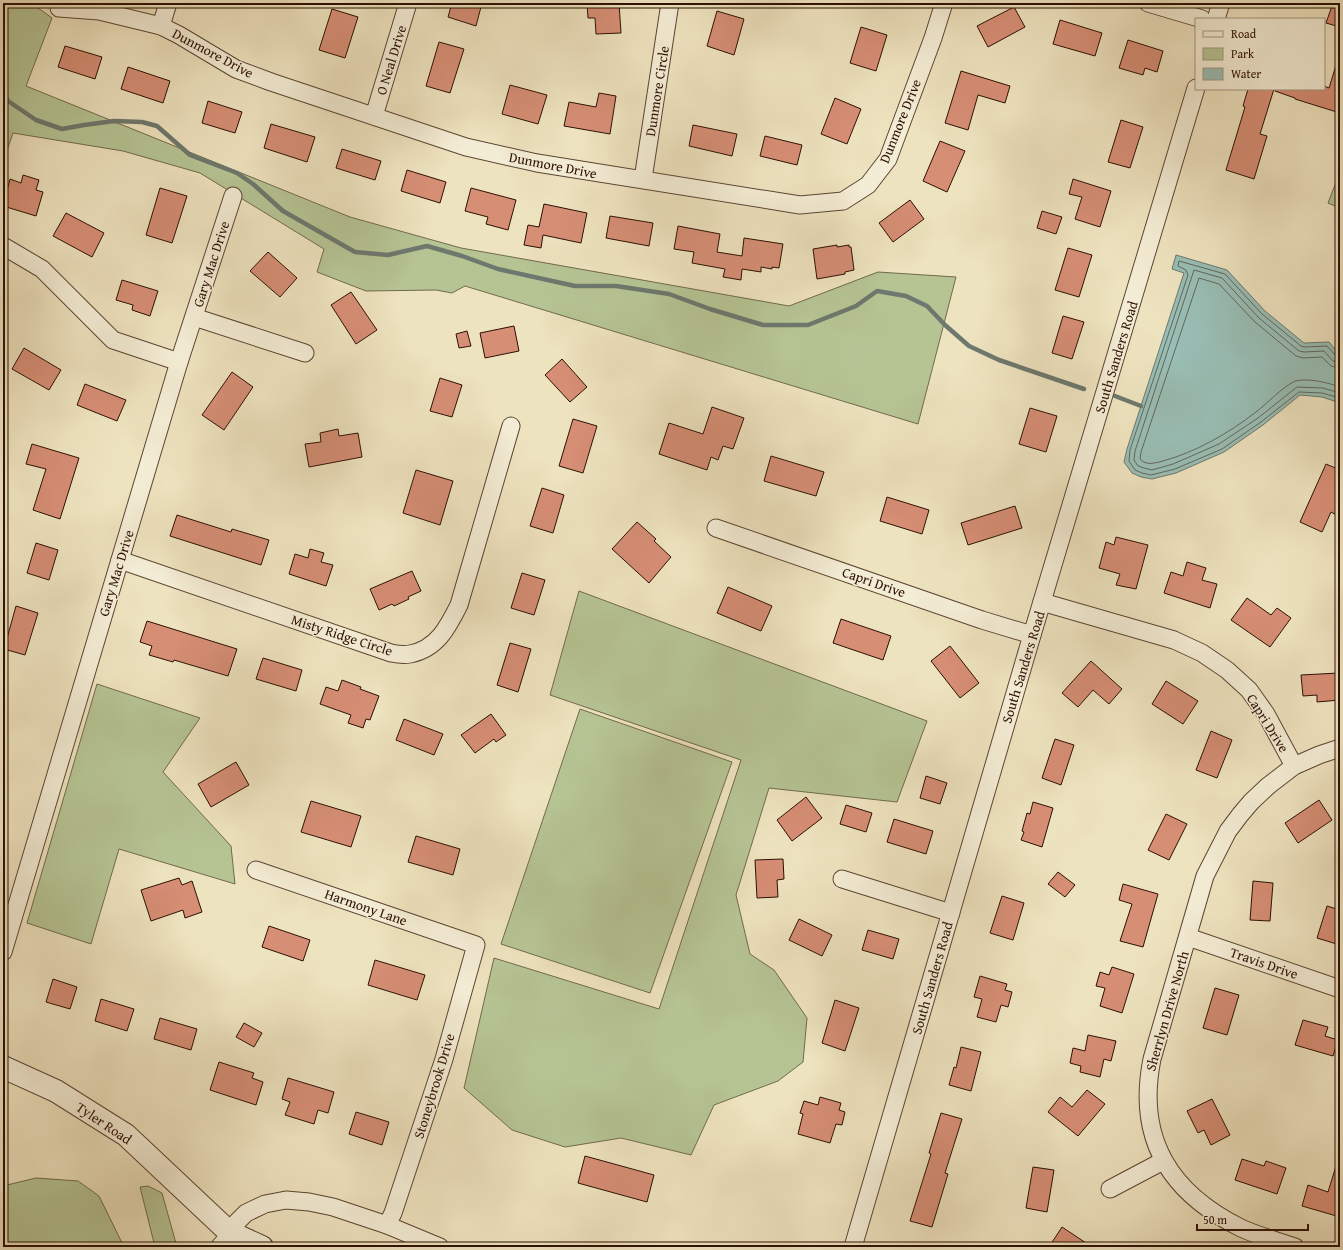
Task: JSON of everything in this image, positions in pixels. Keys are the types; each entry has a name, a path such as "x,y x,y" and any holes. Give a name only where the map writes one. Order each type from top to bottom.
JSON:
{"street":[{"path":"161,26 168,3"},
{"name":"O Neal Drive","path":"374,116 408,3"},
{"name":"Dunmore Circle","path":"643,179 670,3"},
{"name":"Dunmore Drive","path":"59,8 99,11 161,26 178,34 236,69 466,147 537,164 613,176 643,179 800,205 843,201 868,185 888,160 933,38 944,3"},
{"path":"1148,3 1199,18"},
{"path":"1216,18 1221,3"},
{"name":"South Sanders Road","path":"853,1247 1032,634 1195,90"},
{"name":"Gary Mac Drive","path":"3,952 179,362 233,196"},
{"path":"3,246 42,270 113,340 179,362"},
{"path":"194,317 305,353"},
{"name":"Misty Ridge Circle","path":"120,560 391,653 409,655 424,649 438,640 450,624 459,605 510,426"},
{"name":"Capri Drive","path":"716,528 982,620 1032,634"},
{"name":"Capri Drive","path":"1042,602 1174,640 1202,653 1227,670 1248,690 1266,714 1294,766"},
{"name":"Sherrlyn Drive North","path":"1295,1247 1243,1228 1221,1218 1187,1192 1173,1176 1163,1161 1155,1142 1147,1103 1149,1074 1205,876 1228,831 1251,802 1268,786 1294,766 1340,748"},
{"name":"Harmony Lane","path":"256,870 476,945"},
{"path":"842,879 950,914"},
{"name":"Travis Drive","path":"1188,937 1340,989"},
{"name":"Stoneybrook Drive","path":"387,1225 394,1213 444,1059 476,945"},
{"name":"Tyler Road","path":"4,1069 56,1091 126,1136 227,1242 262,1247"},
{"path":"1110,1189 1163,1161"},
{"path":"227,1242 246,1213 265,1204 286,1200 309,1202 334,1207 387,1225 438,1247"}],"green space":[{"path":"3,3 31,3 52,18 26,86 350,217 461,248 789,306 878,272 956,277 918,424 465,286 452,293 436,290 366,291 317,272 324,249 200,173 123,151 13,133 3,162"},
{"path":"1340,172 1340,208 1328,203"},
{"path":"579,591 927,721 897,802 769,788 736,895 750,954 774,970 807,1018 803,1062 778,1081 714,1105 691,1155 621,1138 565,1147 512,1130 464,1088 494,958 659,1009 741,760 550,695"},
{"path":"97,684 200,718 163,772 231,846 235,884 119,849 91,944 27,923"},
{"path":"580,709 732,762 650,993 501,944"},
{"path":"36,1178 78,1181 99,1196 124,1247 3,1247 3,1186"},
{"path":"148,1186 162,1193 177,1247 155,1247 140,1187"}],"water":[{"path":"1176,255 1227,270 1265,311 1304,343 1329,342 1340,355 1340,403 1322,397 1300,395 1263,425 1224,452 1176,473 1152,479 1141,477 1132,473 1124,462 1184,273 1172,269"}],"building":[{"path":"452,3 482,3 476,26 448,17"},
{"path":"587,3 619,3 621,33 596,34 595,18 588,18"},
{"path":"1333,3 1340,3 1340,27 1326,23"},
{"path":"1014,7 1025,27 988,47 977,26"},
{"path":"332,9 358,17 345,58 319,50"},
{"path":"717,11 744,19 734,55 707,46"},
{"path":"1060,20 1102,33 1095,56 1053,44"},
{"path":"861,27 887,35 876,71 850,63"},
{"path":"1128,40 1163,51 1157,72 1145,68 1143,75 1119,68"},
{"path":"439,42 464,49 450,93 426,86"},
{"path":"65,46 102,57 95,79 58,67"},
{"path":"1337,62 1340,63 1340,113 1275,91 1325,90 1325,86 1329,88"},
{"path":"128,67 170,81 163,103 121,89"},
{"path":"961,71 1010,86 1005,103 978,95 968,130 945,123"},
{"path":"510,85 547,95 538,124 502,114"},
{"path":"1248,90 1274,90 1260,134 1267,136 1254,179 1226,170 1245,107 1243,106"},
{"path":"599,93 616,96 610,134 564,126 569,102 596,107"},
{"path":"835,98 861,109 847,144 821,134"},
{"path":"208,101 242,112 235,133 202,123"},
{"path":"1121,120 1143,127 1130,168 1108,162"},
{"path":"271,124 315,137 307,162 264,148"},
{"path":"693,125 737,134 732,156 689,146"},
{"path":"765,136 802,145 797,165 760,156"},
{"path":"940,141 965,151 947,192 923,181"},
{"path":"342,149 381,161 375,180 336,168"},
{"path":"407,170 446,182 440,203 401,191"},
{"path":"23,175 39,180 36,190 43,192 36,216 3,206 10,179 21,183"},
{"path":"1073,179 1111,191 1100,227 1075,219 1082,197 1069,194"},
{"path":"160,188 187,196 172,243 146,235"},
{"path":"471,188 516,200 508,230 486,224 488,217 465,211"},
{"path":"910,200 924,219 893,242 879,223"},
{"path":"544,204 587,213 581,243 543,235 541,248 524,245 528,225 539,227"},
{"path":"1042,211 1062,217 1056,234 1037,228"},
{"path":"66,213 104,233 92,257 53,236"},
{"path":"610,216 653,223 649,246 606,238"},
{"path":"678,226 720,234 717,252 742,256 744,238 783,244 779,268 772,267 772,269 761,267 761,272 742,269 741,280 723,277 725,269 692,263 694,252 674,249"},
{"path":"837,245 837,247 849,245 849,247 851,247 854,270 845,272 845,274 817,279 813,249"},
{"path":"1068,248 1092,255 1079,297 1055,290"},
{"path":"268,252 297,278 280,297 250,271"},
{"path":"122,280 158,291 150,316 132,310 133,305 116,300"},
{"path":"351,292 377,330 356,344 331,305"},
{"path":"1063,316 1084,322 1072,359 1052,353"},
{"path":"514,326 519,351 485,358 480,333"},
{"path":"467,331 471,346 459,348 456,334"},
{"path":"24,348 61,370 49,390 12,369"},
{"path":"562,359 587,387 570,402 545,375"},
{"path":"232,372 253,387 224,430 202,415"},
{"path":"440,378 462,385 452,417 430,411"},
{"path":"85,384 126,400 117,421 77,405"},
{"path":"712,407 744,418 733,449 723,446 718,460 711,457 707,470 659,454 669,423 703,434"},
{"path":"1030,408 1057,416 1046,452 1019,444"},
{"path":"573,419 597,426 583,473 559,466"},
{"path":"338,429 339,436 358,433 362,457 309,467 305,444 321,442 320,433"},
{"path":"32,444 79,458 60,519 33,510 46,469 26,464"},
{"path":"771,456 824,472 816,496 764,481"},
{"path":"1326,464 1340,470 1340,517 1331,512 1322,532 1300,522"},
{"path":"416,470 453,481 440,525 403,513"},
{"path":"542,488 564,495 553,533 530,526"},
{"path":"887,497 929,510 922,534 880,521"},
{"path":"1015,506 1022,528 968,545 961,523"},
{"path":"177,515 231,532 232,529 269,540 261,565 170,536"},
{"path":"637,522 656,539 654,541 671,557 649,583 612,549"},
{"path":"1116,537 1148,545 1136,589 1116,585 1120,574 1099,568 1106,542 1114,545"},
{"path":"36,543 58,550 49,580 27,573"},
{"path":"310,549 324,553 321,562 333,565 326,586 289,574 295,554 308,558"},
{"path":"1187,562 1206,568 1202,580 1217,584 1210,608 1164,593 1171,572 1183,576"},
{"path":"412,571 421,591 394,606 392,604 379,610 370,589"},
{"path":"522,573 545,580 534,615 511,608"},
{"path":"728,587 772,606 761,631 717,613"},
{"path":"1247,598 1271,615 1277,608 1291,618 1270,647 1231,620"},
{"path":"16,606 38,613 25,655 4,649"},
{"path":"841,619 891,636 883,660 833,643"},
{"path":"147,621 237,649 228,676 174,660 173,662 149,655 152,646 140,642"},
{"path":"510,643 531,649 518,692 497,685"},
{"path":"950,646 979,683 960,698 931,661"},
{"path":"263,658 302,670 296,691 256,679"},
{"path":"1091,661 1122,689 1109,704 1093,690 1078,707 1062,693"},
{"path":"1339,673 1340,700 1317,702 1317,695 1303,696 1301,675"},
{"path":"342,680 379,696 370,720 366,719 363,728 348,723 351,715 320,704 326,687 338,691"},
{"path":"1166,681 1198,701 1183,724 1152,704"},
{"path":"491,714 506,735 496,742 494,739 475,753 461,735"},
{"path":"404,719 443,734 434,755 396,740"},
{"path":"1211,731 1232,740 1217,778 1196,770"},
{"path":"1055,739 1074,745 1061,785 1042,778"},
{"path":"236,762 249,785 211,807 198,784"},
{"path":"926,776 947,783 940,804 920,798"},
{"path":"806,797 822,818 792,841 777,820"},
{"path":"1319,800 1332,820 1298,843 1285,823"},
{"path":"311,801 361,816 351,847 301,832"},
{"path":"1033,802 1053,808 1042,847 1021,840 1027,813 1030,814"},
{"path":"846,805 872,813 866,832 840,824"},
{"path":"1166,814 1187,824 1169,860 1148,850"},
{"path":"894,819 933,831 926,854 887,842"},
{"path":"416,836 460,849 453,875 408,862"},
{"path":"783,859 784,879 777,880 778,897 757,898 755,860"},
{"path":"1058,872 1075,885 1065,897 1048,884"},
{"path":"179,878 182,885 192,881 202,912 185,918 183,910 151,921 141,890"},
{"path":"1253,881 1273,883 1270,921 1250,920"},
{"path":"1123,884 1158,894 1143,947 1120,941 1132,904 1119,900"},
{"path":"1002,896 1024,903 1013,940 990,933"},
{"path":"1327,906 1340,910 1340,945 1317,938"},
{"path":"799,919 832,935 822,956 789,940"},
{"path":"269,926 310,940 303,961 262,947"},
{"path":"868,930 899,939 893,959 862,950"},
{"path":"375,960 425,975 417,1000 368,985"},
{"path":"1112,967 1134,974 1122,1013 1100,1006 1105,988 1096,986 1100,972 1109,975"},
{"path":"980,976 1007,984 1005,990 1012,992 1008,1007 1001,1005 996,1022 977,1017 982,999 974,997"},
{"path":"53,979 77,987 70,1009 46,1002"},
{"path":"1215,988 1239,995 1227,1035 1203,1028"},
{"path":"101,999 134,1009 127,1031 95,1021"},
{"path":"835,1000 859,1008 845,1051 822,1043"},
{"path":"160,1018 197,1029 191,1050 154,1039"},
{"path":"1303,1020 1328,1027 1325,1036 1338,1040 1333,1056 1295,1045"},
{"path":"244,1023 262,1033 254,1047 236,1037"},
{"path":"1088,1035 1116,1041 1111,1061 1104,1059 1100,1077 1080,1072 1081,1066 1070,1063 1073,1048 1085,1051"},
{"path":"961,1047 981,1052 971,1091 949,1085 954,1067 956,1068"},
{"path":"219,1062 254,1073 252,1078 263,1082 256,1105 210,1090"},
{"path":"288,1078 334,1092 328,1113 318,1110 314,1124 285,1115 290,1102 282,1099"},
{"path":"1087,1090 1105,1104 1078,1136 1048,1112 1060,1097 1072,1107"},
{"path":"820,1097 841,1103 839,1110 845,1112 842,1125 836,1124 830,1143 798,1134 803,1114 800,1113 804,1101 818,1105"},
{"path":"1212,1099 1230,1135 1211,1145 1204,1130 1198,1133 1187,1111"},
{"path":"356,1112 389,1122 382,1145 349,1134"},
{"path":"941,1113 962,1119 945,1173 948,1174 932,1227 910,1221 931,1154 929,1153"},
{"path":"585,1156 654,1175 647,1202 578,1183"},
{"path":"1242,1159 1264,1166 1266,1161 1286,1168 1277,1194 1235,1180"},
{"path":"1337,1163 1340,1163 1340,1217 1302,1206 1308,1185 1328,1192"},
{"path":"1033,1167 1054,1170 1047,1212 1026,1208"},
{"path":"1062,1227 1092,1247 1049,1247"}],"waterway":[{"path":"3,92 8,101 36,120 62,129 114,121 142,122 157,126 190,155 237,173 253,184 283,211 355,252 388,255 427,246 462,256 498,269 575,286 616,286 669,294 710,309 763,325 808,325 856,306 877,291 906,296 927,306 945,325 969,346 999,360 1084,389"},
{"path":"1115,396 1141,406"}]}
